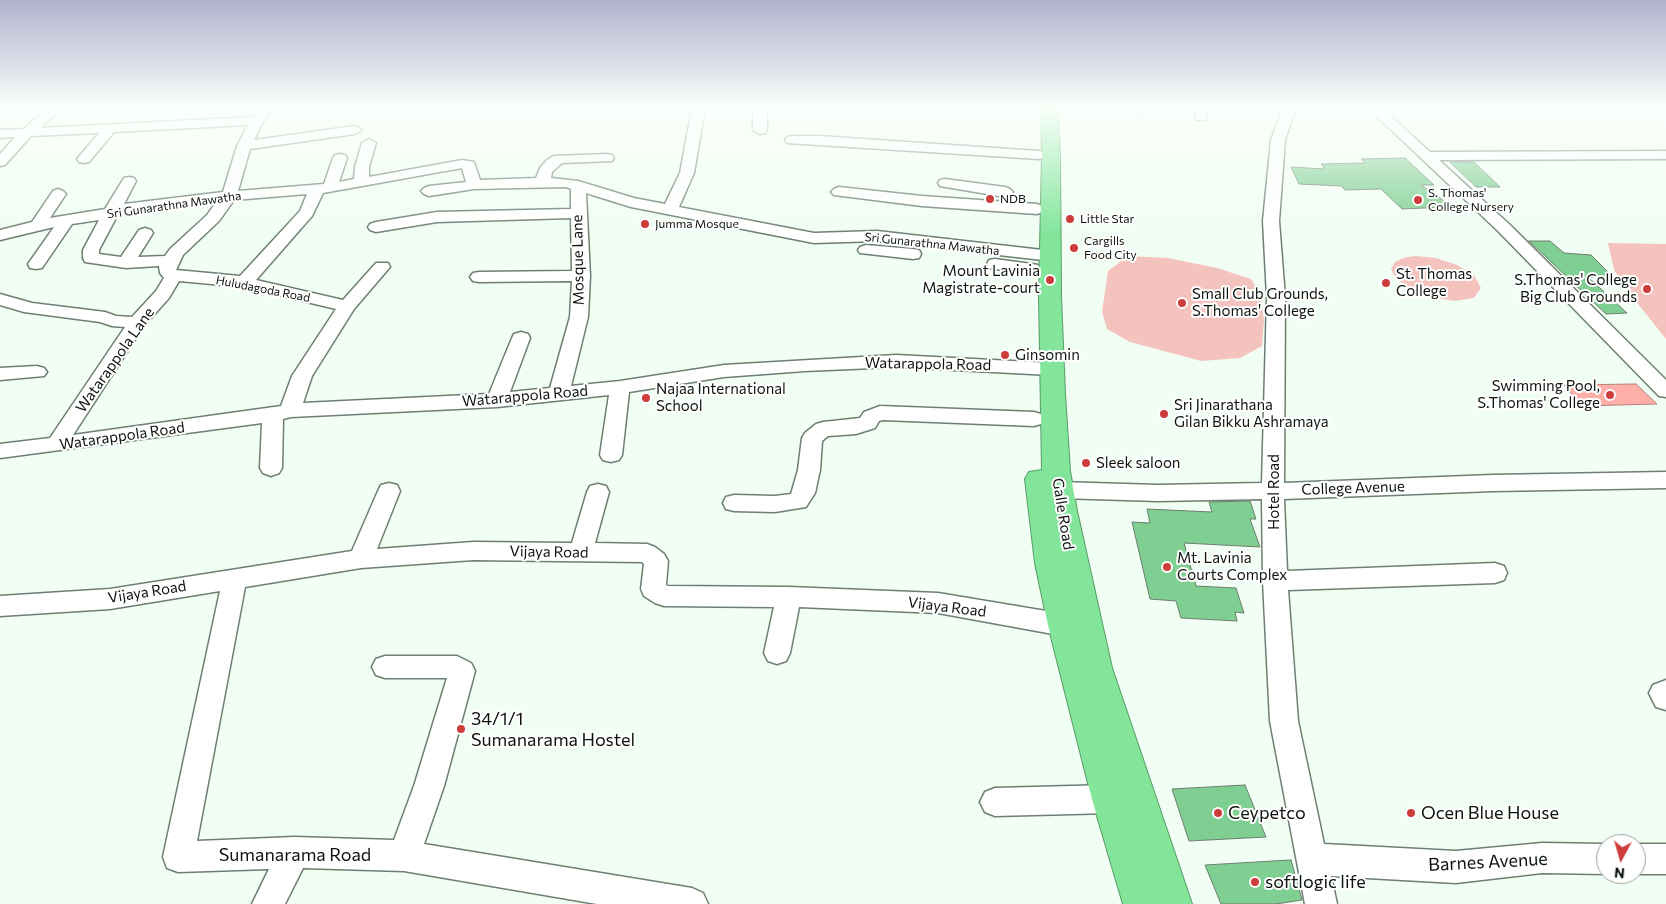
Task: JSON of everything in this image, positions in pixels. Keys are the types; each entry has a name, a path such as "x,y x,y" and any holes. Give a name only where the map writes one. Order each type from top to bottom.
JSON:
{"highway":[{"name":"Galle Road","path":"1039,150 1037,201 1042,368 1053,434 1049,488 1050,563 1064,625 1111,799 1144,904"},
{"name":"Galle Road","path":"1039,260 1051,173 1050,150"},
{"name":"Galle Road","path":"1042,368 1034,419 1049,488 1070,559 1095,668 1171,904"}],"street":[{"path":"0,162 11,150"},
{"path":"84,159 92,150"},
{"path":"172,269 176,252 213,218 229,196 243,150"},
{"path":"355,184 367,150"},
{"path":"671,209 688,173 692,150"},
{"path":"968,150 1039,155"},
{"name":"Hotel Road","path":"1277,150 1271,221 1276,297 1273,491 1275,581 1284,721 1321,904"},
{"path":"1421,150 1504,228 1666,391"},
{"path":"1427,156 1666,155"},
{"path":"244,282 307,213 324,188 340,158"},
{"path":"543,182 545,171 552,163 559,159 607,158"},
{"name":"Sri Gunarathna Mawatha","path":"0,235 38,225 112,212 229,196 355,184 462,164 469,165 474,185"},
{"path":"112,212 129,181"},
{"name":"Sri Gunarathna Mawatha","path":"430,191 474,185 543,182 578,185 631,202 792,235 814,238 877,236 1039,260"},
{"path":"944,183 1037,201"},
{"name":"Mosque Lane","path":"559,393 579,317 581,276 578,185"},
{"path":"839,192 922,201 1037,201"},
{"path":"38,225 58,194"},
{"name":"Huludagoda Road","path":"112,212 91,250 91,258 172,269 244,282 347,306"},
{"path":"376,227 437,217 578,213"},
{"path":"36,264 67,220"},
{"path":"126,263 145,233"},
{"path":"866,250 982,262 1039,260"},
{"path":"271,468 282,412 302,376 347,306 382,267"},
{"name":"Watarappola Lane","path":"56,445 138,323 163,294 172,269"},
{"path":"479,278 581,276"},
{"path":"0,299 30,308 105,317 112,321 138,323"},
{"path":"497,400 521,338"},
{"name":"Watarappola Road","path":"0,451 56,445 282,412 497,400 620,387 724,371 805,364 896,361 1042,368"},
{"path":"0,374 37,372"},
{"path":"610,455 620,387"},
{"path":"734,503 775,504 798,501 804,493 809,470 812,438 823,429 856,427 868,423 872,417 880,413 919,413 1034,419"},
{"name":"College Avenue","path":"1049,488 1158,493 1666,480"},
{"path":"361,559 390,491"},
{"path":"581,553 598,492"},
{"name":"Vijaya Road","path":"0,606 110,599 361,559 473,551 647,553 656,561 653,589 664,596 789,597 938,603 1064,625"},
{"path":"1275,581 1495,573"},
{"name":"Sumanarama Road","path":"235,578 178,857 294,852 404,856 687,904"},
{"path":"777,653 789,597"},
{"path":"385,667 457,667 462,671 428,786 404,856"},
{"path":"1666,692 1663,693 1666,698"},
{"path":"995,802 1111,799"},
{"path":"268,904 294,852"},
{"name":"Barnes Avenue","path":"1311,859 1456,867 1542,858 1596,859"},
{"path":"1646,859 1666,860"}],"shaded area":[{"name":"S.Thomas' College Big Club Grounds","path":"1608,243 1666,244 1666,339 1614,270"},
{"name":"Small Club Grounds, S.Thomas' College","path":"1128,256 1168,258 1217,268 1251,279 1260,294 1264,320 1262,346 1240,358 1201,361 1130,342 1107,329 1102,312 1108,271"},
{"path":"1415,256 1436,258 1457,265 1474,275 1481,288 1474,298 1455,301 1430,297 1408,288 1395,277 1391,269 1395,262 1403,258"},
{"name":"Swimming Pool, S.Thomas' College","path":"1636,384 1657,404 1582,406 1564,385"}],"building":[{"path":"1405,158 1434,185 1421,185 1447,203 1443,203 1447,207 1402,209 1381,189 1345,190 1341,186 1299,184 1291,167 1325,169 1321,164 1365,163 1361,159"},
{"path":"1450,162 1474,162 1500,187 1476,187"},
{"path":"1529,241 1550,241 1564,253 1591,255 1613,277 1588,277 1627,313 1606,314"},
{"name":"Mt. Lavinia Courts Complex","path":"1250,501 1256,519 1250,519 1260,547 1184,543 1196,586 1236,588 1244,613 1235,612 1237,621 1181,618 1176,601 1150,599 1132,522 1150,523 1147,509 1212,512 1209,502"},
{"name":"Ceypetco","path":"1245,785 1266,837 1189,841 1172,789"},
{"name":"softlogic life","path":"1291,860 1302,900 1276,904 1221,904 1205,865"}],"place":[{"name":"NDB","path":"990,199"},
{"name":"S. Thomas' College Nursery","path":"1418,200"},
{"name":"Little Star","path":"1070,219"},
{"name":"Jumma Mosque","path":"645,224"},
{"name":"Cargills Food City","path":"1074,248"},
{"name":"Mount Lavinia Magistrate-court","path":"1050,280"},
{"name":"St. Thomas College","path":"1386,283"},
{"name":"S.Thomas' College Big Club Grounds","path":"1647,289"},
{"name":"Small Club Grounds, S.Thomas' College","path":"1182,303"},
{"name":"Ginsomin","path":"1005,355"},
{"name":"Swimming Pool, S.Thomas' College","path":"1610,395"},
{"name":"Najaa International School","path":"646,398"},
{"name":"Sri Jinarathana Gilan Bikku Ashramaya","path":"1164,414"},
{"name":"Sleek saloon","path":"1086,463"},
{"name":"Mt. Lavinia Courts Complex","path":"1167,567"},
{"name":"34/1/1 Sumanarama Hostel","path":"461,729"},
{"name":"Ceypetco","path":"1218,813"},
{"name":"Ocen Blue House","path":"1411,813"},
{"name":"softlogic life","path":"1255,882"}]}
